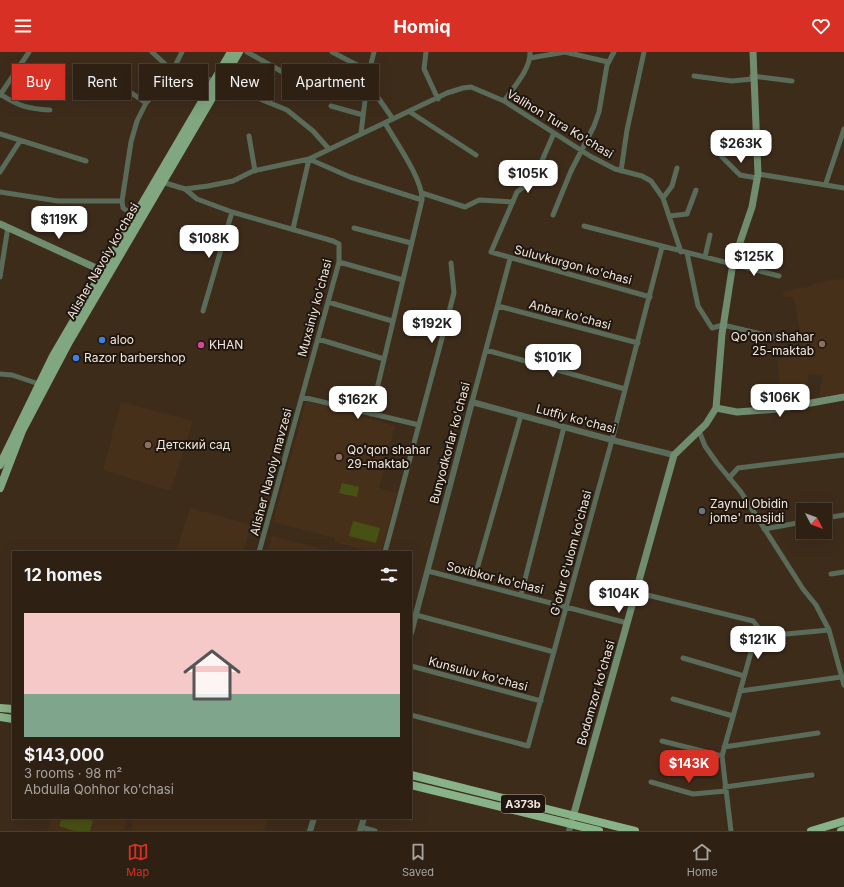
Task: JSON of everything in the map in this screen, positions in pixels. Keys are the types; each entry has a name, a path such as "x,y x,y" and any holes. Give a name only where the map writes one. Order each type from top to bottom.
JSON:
{"highway":[{"path":"0,708 12,709"},
{"path":"0,717 12,719"},
{"name":"A373b","path":"412,775 571,824 635,831"},
{"name":"A373b","path":"412,785 599,831"},
{"path":"812,831 844,821"}],"main road":[{"name":"Alisher Navoiy ko'chasi","path":"225,64 231,52"},
{"name":"Alisher Navoiy ko'chasi","path":"230,64 239,52"},
{"path":"753,52 752,77 757,176 752,207 733,263 723,325 716,408 744,412 844,397"},
{"name":"Alisher Navoiy ko'chasi","path":"0,465 39,384 162,182 216,84"},
{"name":"Alisher Navoiy ko'chasi","path":"0,488 22,431 135,216 216,84"},
{"path":"0,224 106,272"},
{"name":"Bodomzor ko'chasi","path":"571,824 674,455 685,442 699,431 712,416 716,408"}],"street":[{"path":"29,52 0,95 28,109 50,110"},
{"path":"152,52 161,62 168,64"},
{"path":"177,64 182,52"},
{"path":"247,52 282,72"},
{"path":"332,52 355,64"},
{"path":"371,64 374,52"},
{"path":"426,52 424,69 438,99"},
{"path":"504,101 520,77 530,55 565,52 608,62"},
{"path":"553,215 571,172 594,126 608,62 614,52"},
{"path":"621,171 627,130 644,52"},
{"path":"694,76 732,81 752,77 792,82"},
{"name":"Valihon Tura Ko'chasi","path":"162,182 185,189 233,181 255,171 309,159 361,133 463,88 471,87 504,101 582,151 621,171 642,176 651,181 663,198 684,252 694,292 702,315 712,328 723,325"},
{"path":"131,93 146,103"},
{"path":"135,216 123,208 122,201 131,142 137,121 149,100"},
{"path":"262,100 287,110 314,131 329,149"},
{"path":"361,133 365,100"},
{"path":"379,100 393,120"},
{"path":"331,106 363,115"},
{"path":"410,112 476,155"},
{"path":"371,414 403,280 410,243 422,200 422,193 418,181 386,123"},
{"path":"826,184 844,129"},
{"path":"422,193 465,207 478,200 513,202 517,192 534,179 554,132"},
{"path":"0,134 86,161"},
{"path":"249,136 255,171"},
{"path":"0,172 20,141"},
{"path":"722,157 740,174 826,184 844,188"},
{"path":"293,229 309,159 350,177 422,200"},
{"path":"663,198 672,186 677,168"},
{"name":"Muxsiniy ko'chasi","path":"185,189 197,198 232,212 339,244 339,262 302,397"},
{"path":"669,216 687,214 696,190"},
{"path":"0,192 17,196 68,201 122,201"},
{"name":"Suluvkurgon ko'chasi","path":"513,202 491,252 510,259 650,296"},
{"path":"203,312 232,212"},
{"path":"584,226 779,276"},
{"path":"0,277 2,252 8,227"},
{"path":"354,228 410,243"},
{"path":"705,257 710,235"},
{"name":"G'ofur G'ulom ko'chasi","path":"412,715 528,746 626,389 662,247"},
{"name":"Bunyodkorlar ko'chasi","path":"412,629 510,259"},
{"path":"339,262 403,280"},
{"path":"385,551 454,293 451,263"},
{"path":"328,302 392,321"},
{"name":"Anbar ko'chasi","path":"498,306 638,343"},
{"path":"723,325 779,338"},
{"path":"318,339 384,359"},
{"path":"486,350 626,389"},
{"path":"0,374 12,375 39,384"},
{"path":"302,397 419,425"},
{"name":"Alisher Navoiy mavzesi","path":"260,551 302,397"},
{"name":"Lutfiy ko'chasi","path":"472,402 612,440 674,455"},
{"path":"474,583 521,415"},
{"path":"521,595 564,427"},
{"path":"699,431 704,446 741,492 803,589 816,605 829,630 844,685"},
{"path":"729,478 738,468 844,455"},
{"path":"832,517 844,515"},
{"path":"764,529 796,523"},
{"name":"Soxibkor ko'chasi","path":"428,571 627,623"},
{"path":"831,574 844,572"},
{"path":"635,592 753,621 758,627 722,756 731,831"},
{"path":"416,615 554,652"},
{"path":"755,637 829,630"},
{"path":"683,658 744,676"},
{"name":"Kunsuluv ko'chasi","path":"412,666 541,701"},
{"path":"740,691 841,677"},
{"path":"673,699 733,716"},
{"path":"724,747 818,733"},
{"path":"662,741 722,756"},
{"path":"651,782 693,794 812,775"},
{"path":"310,831 314,819"},
{"path":"364,819 360,829 375,831"}],"shaded area":[{"name":"Qo'qon shahar 25-maktab","path":"844,278 844,392 819,397 823,375 809,374 805,399 782,403 777,359 803,356 794,297 783,297 783,293 785,291 812,286 812,284"},
{"name":"Qo'qon shahar 29-maktab","path":"306,401 395,426 379,488 397,493 381,551 368,551 334,542 335,538 273,522"},
{"name":"Детский сад","path":"121,402 193,421 171,491 103,470"},
{"path":"190,508 251,525 243,551 176,551"},
{"path":"272,536 330,551 268,551"},
{"path":"52,819 126,819 125,829 127,831 47,831"},
{"path":"133,819 268,819 263,831 131,831"}],"green space":[{"path":"342,483 359,487 357,497 339,493"},
{"path":"353,521 380,528 376,543 349,536"},
{"path":"62,819 87,819 93,821 90,831 74,831 59,826"}],"place":[{"name":"aloo","path":"102,340"},
{"name":"Qo'qon shahar 25-maktab","path":"822,344"},
{"name":"KHAN","path":"201,345"},
{"name":"Razor barbershop","path":"76,358"},
{"name":"Детский сад","path":"148,445"},
{"name":"Qo'qon shahar 29-maktab","path":"339,457"},
{"name":"Zaynul Obidin jome' masjidi","path":"702,511"}]}
